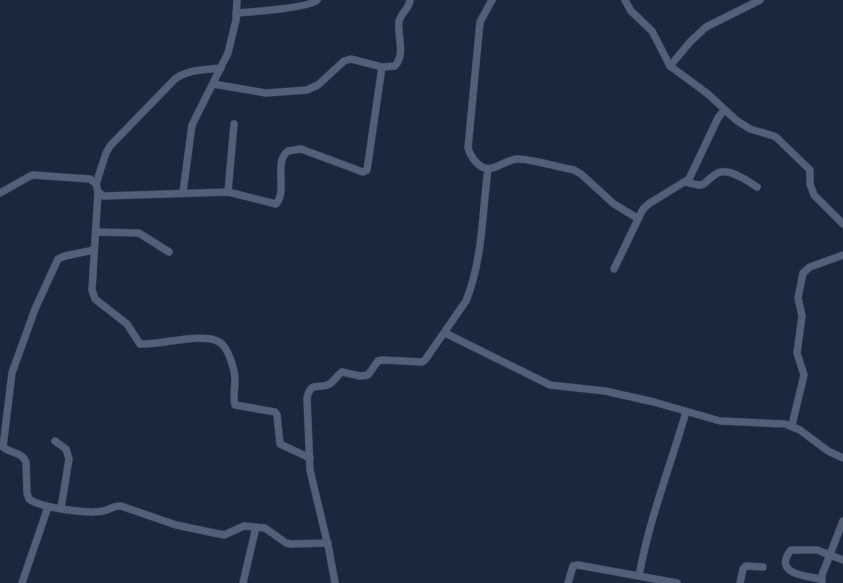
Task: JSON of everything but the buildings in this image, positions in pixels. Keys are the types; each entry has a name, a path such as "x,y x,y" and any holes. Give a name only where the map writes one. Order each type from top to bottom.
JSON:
{"street":[{"path":"184,192 192,125 228,52 236,13 237,0"},
{"path":"236,13 259,12 308,4 317,0"},
{"path":"213,84 266,93 307,90 318,85 344,60 351,59 382,67 395,66 398,62 401,47 399,23 401,16 408,10 410,0"},
{"path":"492,0 480,22 468,148 470,156 480,167 488,169 494,168 508,161 520,159 574,170 581,174 614,204 637,218"},
{"path":"625,0 631,11 652,31 670,66 708,94 724,110 750,130 777,138 810,170 810,184 814,195 843,224"},
{"path":"670,66 690,42 706,27 760,0"},
{"path":"98,192 104,196 184,192 228,192 250,196 276,204 279,197 283,157 285,153 292,150 301,150 350,166 363,172 367,170 382,67"},
{"path":"221,68 190,71 182,74 175,79 110,146 96,184 98,192 92,294 95,299 127,324 140,344 191,339 214,340 223,345 236,380 235,405 275,412 277,415 280,444 284,448 310,458"},
{"path":"614,269 637,218 650,203 685,182 693,173 718,118 724,110"},
{"path":"228,192 234,124"},
{"path":"335,583 328,542 311,475 307,398 309,391 313,387 326,386 332,383 342,372 360,376 368,375 378,361 422,362 445,333 466,300 478,264 488,169"},
{"path":"685,182 700,186 704,185 716,173 720,172 738,174 756,187"},
{"path":"0,194 32,176 90,179 96,184"},
{"path":"96,232 139,233 169,252"},
{"path":"94,250 65,256 58,259 35,309 11,380 2,447 21,454 24,458 26,462 27,493 29,499 48,507 102,511 116,505 176,525 224,535 244,526 265,528 291,544 328,542"},
{"path":"792,426 804,375 797,353 802,316 798,298 803,273 810,267 843,255"},
{"path":"445,333 550,384 605,391 654,402 720,421 785,424 792,426 828,451 843,458"},
{"path":"639,576 646,539 674,455 686,412"},
{"path":"55,441 66,449 70,459 61,508"},
{"path":"22,583 48,507"},
{"path":"843,521 829,556 822,581 797,574 788,570 786,566 787,555 791,550 813,550 829,556 843,560"},
{"path":"243,583 256,527"},
{"path":"568,583 573,566 578,565 639,576 653,581 676,583"},
{"path":"740,583 743,569 746,566 763,567"}]}
